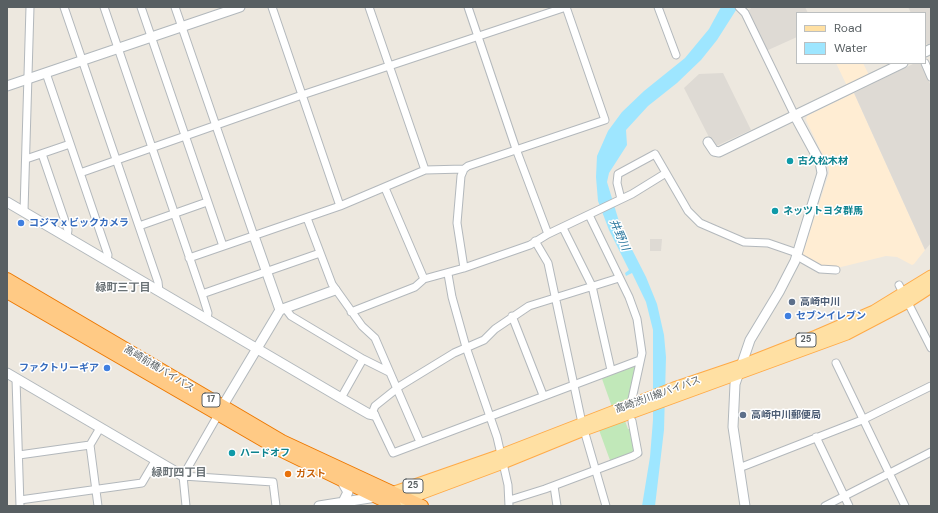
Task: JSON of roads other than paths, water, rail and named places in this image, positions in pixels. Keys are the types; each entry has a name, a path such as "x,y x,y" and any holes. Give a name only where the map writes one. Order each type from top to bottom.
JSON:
{"highway":[{"name":"高崎前橋バイパス","path":"7,279 220,411 278,449 387,501 406,499 423,506"},
{"name":"高崎前橋バイパス","path":"7,292 220,411 282,441 387,501"}],"main road":[{"name":"高崎渋川線バイパス","path":"387,501 674,393 847,334 904,293 931,276"},
{"name":"高崎渋川線バイパス","path":"904,293 931,287"},
{"name":"高崎渋川線バイパス","path":"406,499 502,459"},
{"path":"423,493 421,498 423,506"}],"street":[{"path":"24,211 30,7"},
{"path":"64,7 158,282 159,291"},
{"path":"104,7 202,294 208,313 206,319"},
{"path":"141,7 223,246"},
{"path":"175,7 266,272 283,309 291,316 363,359 389,372"},
{"path":"7,86 240,7"},
{"path":"272,7 340,206"},
{"path":"369,7 424,170"},
{"path":"468,7 516,149 548,234"},
{"path":"80,173 302,95 566,7 605,120 468,166 464,170 461,176 457,223 464,268"},
{"path":"658,7 676,55"},
{"path":"740,8 820,162 822,173 797,255 779,292 750,340 734,388 733,417 744,506"},
{"path":"708,142 714,151 719,152 901,64"},
{"path":"925,64 931,77"},
{"path":"46,73 108,255 107,261"},
{"path":"26,159 70,144"},
{"path":"42,154 68,230 67,237"},
{"path":"619,200 617,183 618,174 655,154 688,211 700,222 744,242 768,243 797,255 820,269 836,270"},
{"path":"190,258 340,206 424,170 464,170"},
{"path":"351,312 415,287 424,279 448,274 530,245 548,234 619,200 666,173"},
{"path":"384,188 424,279"},
{"path":"7,202 341,398 369,414 374,415"},
{"path":"139,226 207,202"},
{"path":"591,213 619,278 629,297 637,319 642,353 632,399"},
{"path":"307,218 335,290 362,326 375,338 420,442"},
{"path":"563,228 592,286 611,370"},
{"path":"535,241 548,264 583,427 606,506"},
{"path":"202,294 320,253"},
{"path":"448,274 452,297 466,347 473,370 491,416 508,485 509,502"},
{"path":"619,278 529,306 512,316 484,340 466,347 400,386 397,390 375,406 373,411 374,415 392,453 543,395 640,360"},
{"path":"186,506 183,476 257,349 283,309 335,290"},
{"path":"904,293 931,348"},
{"path":"512,316 543,395"},
{"path":"341,398 363,359"},
{"path":"836,363 862,420 905,506"},
{"path":"7,373 183,476 273,482 276,506"},
{"path":"16,378 20,503 96,488 142,483 155,461"},
{"path":"739,468 862,420 931,386"},
{"path":"509,502 513,499 554,486 638,453 632,421"},
{"path":"98,506 90,445 100,428"},
{"path":"816,437 849,506"},
{"path":"19,455 90,445"},
{"path":"825,506 931,452"},
{"path":"341,480 348,492 343,502"},
{"path":"554,486 557,506"},
{"path":"319,506 343,502 387,501"}],"water":[{"name":"井野川","path":"721,7 738,7 717,40 701,60 677,83 648,106 626,130 627,145 609,173 607,182 621,228 646,277 657,304 664,335 666,357 664,430 655,506 642,506 650,457 653,420 653,330 646,302 632,273 626,276 625,273 629,270 609,230 598,201 596,177 597,156 608,131 622,112 644,91 685,58 709,29"}],"place":[{"name":"古久松木材","path":"790,161"},
{"name":"ネッツトヨタ群馬","path":"775,211"},
{"name":"コジマｘビックカメラ","path":"21,223"},
{"name":"高崎中川","path":"792,302"},
{"name":"セブンイレブン","path":"788,316"},
{"name":"ファクトリーギア","path":"107,368"},
{"name":"高崎中川郵便局","path":"743,415"},
{"name":"ハードオフ","path":"232,453"},
{"name":"ガスト","path":"288,474"}],"district":[{"name":"緑町三丁目","path":"123,288"},
{"name":"緑町四丁目","path":"179,473"}]}
